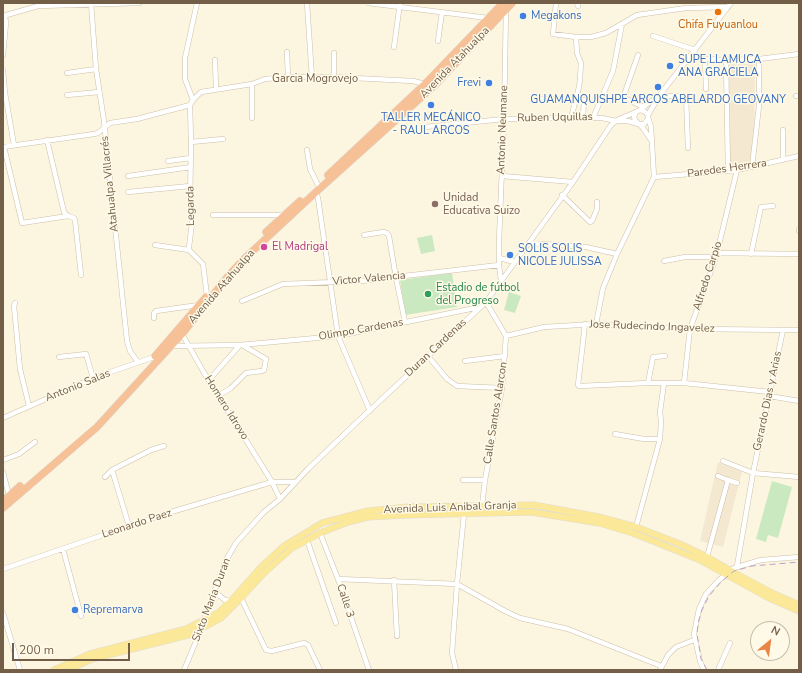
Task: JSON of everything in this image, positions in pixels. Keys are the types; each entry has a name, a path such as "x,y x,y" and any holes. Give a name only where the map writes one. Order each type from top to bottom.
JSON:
{"highway":[{"name":"Avenida Atahualpa","path":"3,501 71,444 98,419 154,358 199,304 208,298 244,259 425,84 488,18 505,5 512,3"},
{"name":"Avenida Atahualpa","path":"3,508 97,427 182,334 208,298 242,257 284,215 317,189 436,84 505,5"}],"main road":[{"name":"Avenida Luis Anibal Granja","path":"54,670 90,654 186,629 218,613 231,601 261,567 284,546 322,523 368,511 408,507 534,505 599,517 636,527 680,544 707,557 769,598 799,611"},
{"name":"Avenida Luis Anibal Granja","path":"68,670 92,659 188,635 202,628 221,618 265,572 292,548 320,533 348,522 368,517 531,512 599,523 633,533 677,550 799,605"}],"street":[{"path":"3,55 6,23 4,16 38,6 139,3"},
{"name":"Legarda","path":"189,250 192,223 190,186 192,142 191,102 185,79 185,58 197,3"},
{"path":"307,3 312,78"},
{"path":"368,3 400,5 488,18"},
{"path":"556,3 553,34 576,37 591,37 606,34 638,15 686,6 730,5"},
{"name":"Atahualpa Villacrés","path":"91,4 96,69 104,128 127,341 130,351 138,362"},
{"path":"394,47 400,5"},
{"name":"Antonio Neumane","path":"501,281 499,258 504,119 505,5"},
{"path":"616,121 628,121 639,124 646,123 648,116 659,96 730,5"},
{"path":"438,41 442,12"},
{"path":"594,118 613,71 622,24"},
{"path":"653,36 695,50"},
{"path":"571,118 579,87 581,63 577,53 576,37"},
{"path":"287,52 288,77"},
{"path":"334,52 334,77"},
{"path":"689,58 726,60 759,59 799,54"},
{"path":"596,324 603,288 617,254 654,177 648,116 644,110 640,110 624,98 638,55"},
{"path":"705,59 706,89"},
{"path":"752,167 759,106 759,59"},
{"path":"216,60 216,89"},
{"path":"726,60 728,170"},
{"path":"67,73 96,69"},
{"path":"3,70 5,93 14,145"},
{"name":"Garcia Mogrovejo","path":"3,147 98,133 110,123 137,119 191,102 201,92 252,84 265,79 288,77 334,77 413,81 425,84"},
{"path":"252,84 252,118"},
{"path":"66,95 99,92"},
{"path":"616,121 640,110 659,96 686,96 688,148"},
{"path":"538,99 575,100"},
{"path":"583,118 584,100"},
{"path":"640,110 634,117 636,122 646,132 651,141"},
{"name":"Ruben Uquillas","path":"425,127 504,119 607,118 616,121"},
{"name":"Duran Cardenas","path":"296,482 350,429 486,302 616,121"},
{"path":"783,130 783,160"},
{"path":"192,142 223,139"},
{"path":"47,140 64,212 75,220 81,275"},
{"path":"3,147 22,223 68,216"},
{"path":"307,150 310,169 317,189 338,336 370,411"},
{"name":"Paredes Herrera","path":"654,177 737,170 799,156"},
{"path":"168,161 191,158"},
{"path":"128,176 191,167"},
{"name":"Alfredo Carpio","path":"684,383 690,329 716,255 737,170"},
{"path":"502,176 573,182"},
{"path":"128,192 190,186"},
{"path":"562,195 590,222 592,221 597,209 597,202"},
{"path":"750,254 761,207 774,206"},
{"path":"213,215 284,215"},
{"path":"364,235 383,232 387,233 389,236 405,322"},
{"path":"529,243 586,247 617,254"},
{"path":"155,245 189,250 203,264 208,298"},
{"path":"664,261 685,257 716,255 799,254"},
{"path":"499,258 514,262"},
{"name":"Victor Valencia","path":"242,301 283,284 361,282 499,265"},
{"path":"486,302 506,336"},
{"path":"15,303 14,306 20,369 29,406"},
{"path":"154,318 154,313 156,312 199,304"},
{"name":"Olimpo Cardenas","path":"170,346 241,345 338,336 480,307"},
{"path":"585,324 578,384 582,386 684,383 769,394 799,401"},
{"name":"Jose Rudecindo Ingavelez","path":"506,336 544,327 585,324 690,329 799,330"},
{"name":"Gerardo Dias y Arias","path":"737,566 753,472 783,330"},
{"name":"Homero Idrovo","path":"182,334 208,380 272,482 280,499"},
{"name":"Calle Santos Alarcon","path":"482,506 485,480 502,388 506,336"},
{"path":"208,380 241,345 266,359 264,370 246,373 231,388 218,396"},
{"path":"58,357 86,354 93,378"},
{"path":"428,356 447,379 457,386 502,388"},
{"path":"465,361 505,356"},
{"path":"648,383 653,357 665,356"},
{"name":"Antonio Salas","path":"3,418 93,378 154,358"},
{"path":"636,527 660,439 660,412 664,383"},
{"path":"615,434 644,439 660,439"},
{"path":"3,460 19,454 35,442"},
{"path":"105,477 112,470 151,450 164,446"},
{"path":"723,461 753,472 799,477"},
{"path":"112,470 129,526"},
{"path":"3,472 9,496"},
{"path":"718,476 737,483"},
{"path":"464,480 485,480"},
{"path":"707,557 728,480"},
{"path":"272,482 296,482"},
{"name":"Leonardo Paez","path":"3,569 129,526 272,482"},
{"name":"Sixto Maria Duran","path":"184,670 202,628 225,562 236,543 264,512 280,499 296,482"},
{"path":"457,670 452,653 464,514"},
{"name":"Calle 3","path":"320,533 338,578 369,670"},
{"path":"307,540 336,623"},
{"path":"63,548 81,616"},
{"path":"704,670 694,640 694,634 699,609 706,594 719,580 737,566 761,560 799,556"},
{"path":"338,578 457,584 520,618 568,629 661,668 668,655 676,647 694,640"},
{"path":"394,580 397,636"},
{"path":"215,592 224,600 231,601"},
{"path":"241,598 266,650 272,651 304,643 308,645 320,670"},
{"path":"3,613 20,670"},
{"path":"718,670 730,643"}],"shaded area":[{"path":"728,64 755,64 754,169 727,169"},
{"path":"718,462 742,472 723,547 700,541"}],"green space":[{"path":"432,235 435,251 421,254 417,238"},
{"name":"Estadio de fútbol del Progreso","path":"452,273 457,307 405,315 400,280"},
{"path":"509,292 521,296 515,313 504,310"},
{"path":"772,481 792,487 778,538 768,535 766,542 756,539"}],"railway":[{"path":"707,670 701,659 697,634 698,623 702,610 709,596 721,582 734,571 752,566 799,562"}],"place":[{"name":"Chifa Fuyuanlou","path":"718,12"},
{"name":"Megakons","path":"523,16"},
{"name":"SUPE LLAMUCA ANA GRACIELA","path":"670,66"},
{"name":"Frevi","path":"489,83"},
{"name":"GUAMANQUISHPE ARCOS ABELARDO GEOVANY","path":"658,87"},
{"name":"TALLER MECÁNICO - RAUL ARCOS","path":"431,105"},
{"name":"Unidad Educativa Suizo","path":"435,204"},
{"name":"El Madrigal","path":"264,247"},
{"name":"SOLIS SOLIS NICOLE JULISSA","path":"510,255"},
{"name":"Estadio de fútbol del Progreso","path":"428,294"},
{"name":"Repremarva","path":"75,610"}]}
